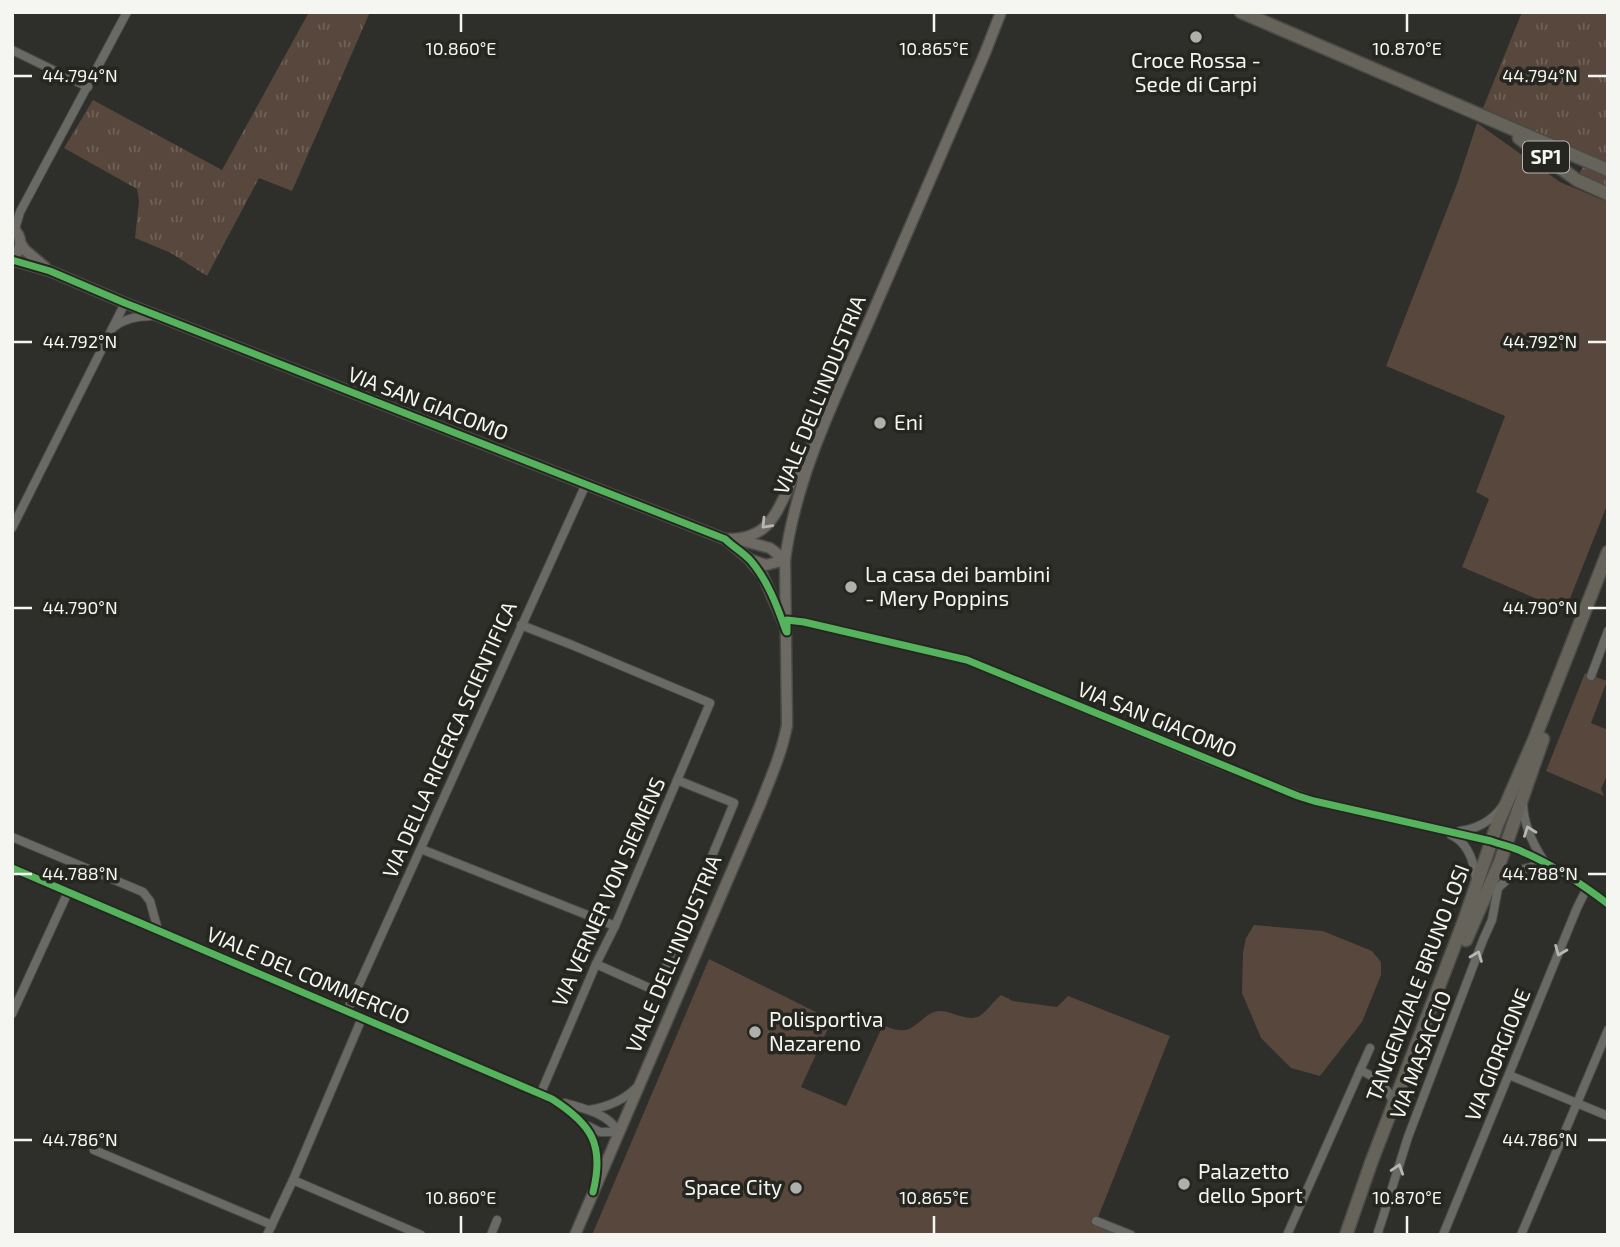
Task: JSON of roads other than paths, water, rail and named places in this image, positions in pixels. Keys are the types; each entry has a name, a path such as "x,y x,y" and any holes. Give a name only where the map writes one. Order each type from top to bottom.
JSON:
{"main road":[{"name":"SP1","path":"1241,12 1608,170"},
{"name":"SP1","path":"1486,117 1577,180 1608,194"},
{"path":"1577,180 1580,165 1584,160"},
{"name":"TANGENZIALE BRUNO LOSI","path":"1353,1235 1375,1166 1482,902 1509,798 1608,552"},
{"name":"TANGENZIALE BRUNO LOSI","path":"1346,1235 1370,1163 1475,887 1523,795 1608,575"}],"street":[{"path":"12,259 21,244 13,225 127,12"},
{"name":"VIALE DELL'INDUSTRIA","path":"575,1235 760,805 784,740 788,709 785,560 798,497 825,423 1001,12"},
{"path":"12,50 88,87"},
{"name":"VIA SAN GIACOMO","path":"21,244 50,271"},
{"name":"VIA SAN GIACOMO","path":"12,259 50,271 157,316 725,539 770,548 785,560"},
{"path":"12,528 125,303"},
{"path":"112,329 127,319 157,316"},
{"path":"740,540 760,532 771,522 801,462 825,423"},
{"name":"VIA DELLA RICERCA SCIENTIFICA","path":"347,1011 586,484"},
{"name":"VIA SAN GIACOMO","path":"725,539 749,559 763,576 787,632"},
{"path":"749,559 766,565 785,560"},
{"name":"VIA SAN GIACOMO","path":"804,622 967,660 1298,796 1520,850 1587,888 1608,904"},
{"name":"VIA VERNER VON SIEMENS","path":"521,625 710,703 540,1095"},
{"path":"1591,676 1608,631"},
{"path":"596,964 656,991 734,803 677,780"},
{"path":"1482,902 1511,874 1523,868 1546,864 1526,825 1523,795"},
{"path":"1436,828 1461,831 1473,829 1499,812 1509,798"},
{"path":"1436,828 1460,839 1466,847 1474,867 1475,887"},
{"path":"12,837 143,892 150,901 158,930"},
{"path":"421,849 615,926"},
{"name":"VIALE DEL COMMERCIO","path":"12,868 552,1099 585,1125"},
{"name":"VIA MASACCIO","path":"1379,1235 1408,1137 1492,920 1498,888"},
{"name":"VIA GIORGIONE","path":"1443,1235 1587,888"},
{"path":"12,1014 68,892"},
{"path":"267,1235 362,1018"},
{"path":"1521,1235 1608,1030"},
{"path":"1287,1235 1370,1048"},
{"path":"1360,1070 1380,1081 1394,1104"},
{"path":"1509,1075 1608,1116"},
{"path":"589,1110 617,1102 639,1084"},
{"path":"552,1099 589,1110 610,1120 619,1132"},
{"path":"585,1125 600,1132 619,1132"},
{"path":"585,1125 592,1138 598,1161 593,1192"},
{"path":"94,1150 272,1225"},
{"path":"293,1180 421,1235"},
{"path":"491,1235 497,1220"},
{"path":"1096,1220 1131,1235"}],"place":[{"name":"Croce Rossa - Sede di Carpi","path":"1196,37"},
{"name":"Eni","path":"880,423"},
{"name":"La casa dei bambini - Mery Poppins","path":"851,587"},
{"name":"Polisportiva Nazareno","path":"755,1032"},
{"name":"Palazetto dello Sport","path":"1184,1184"},
{"name":"Space City","path":"796,1188"}]}
